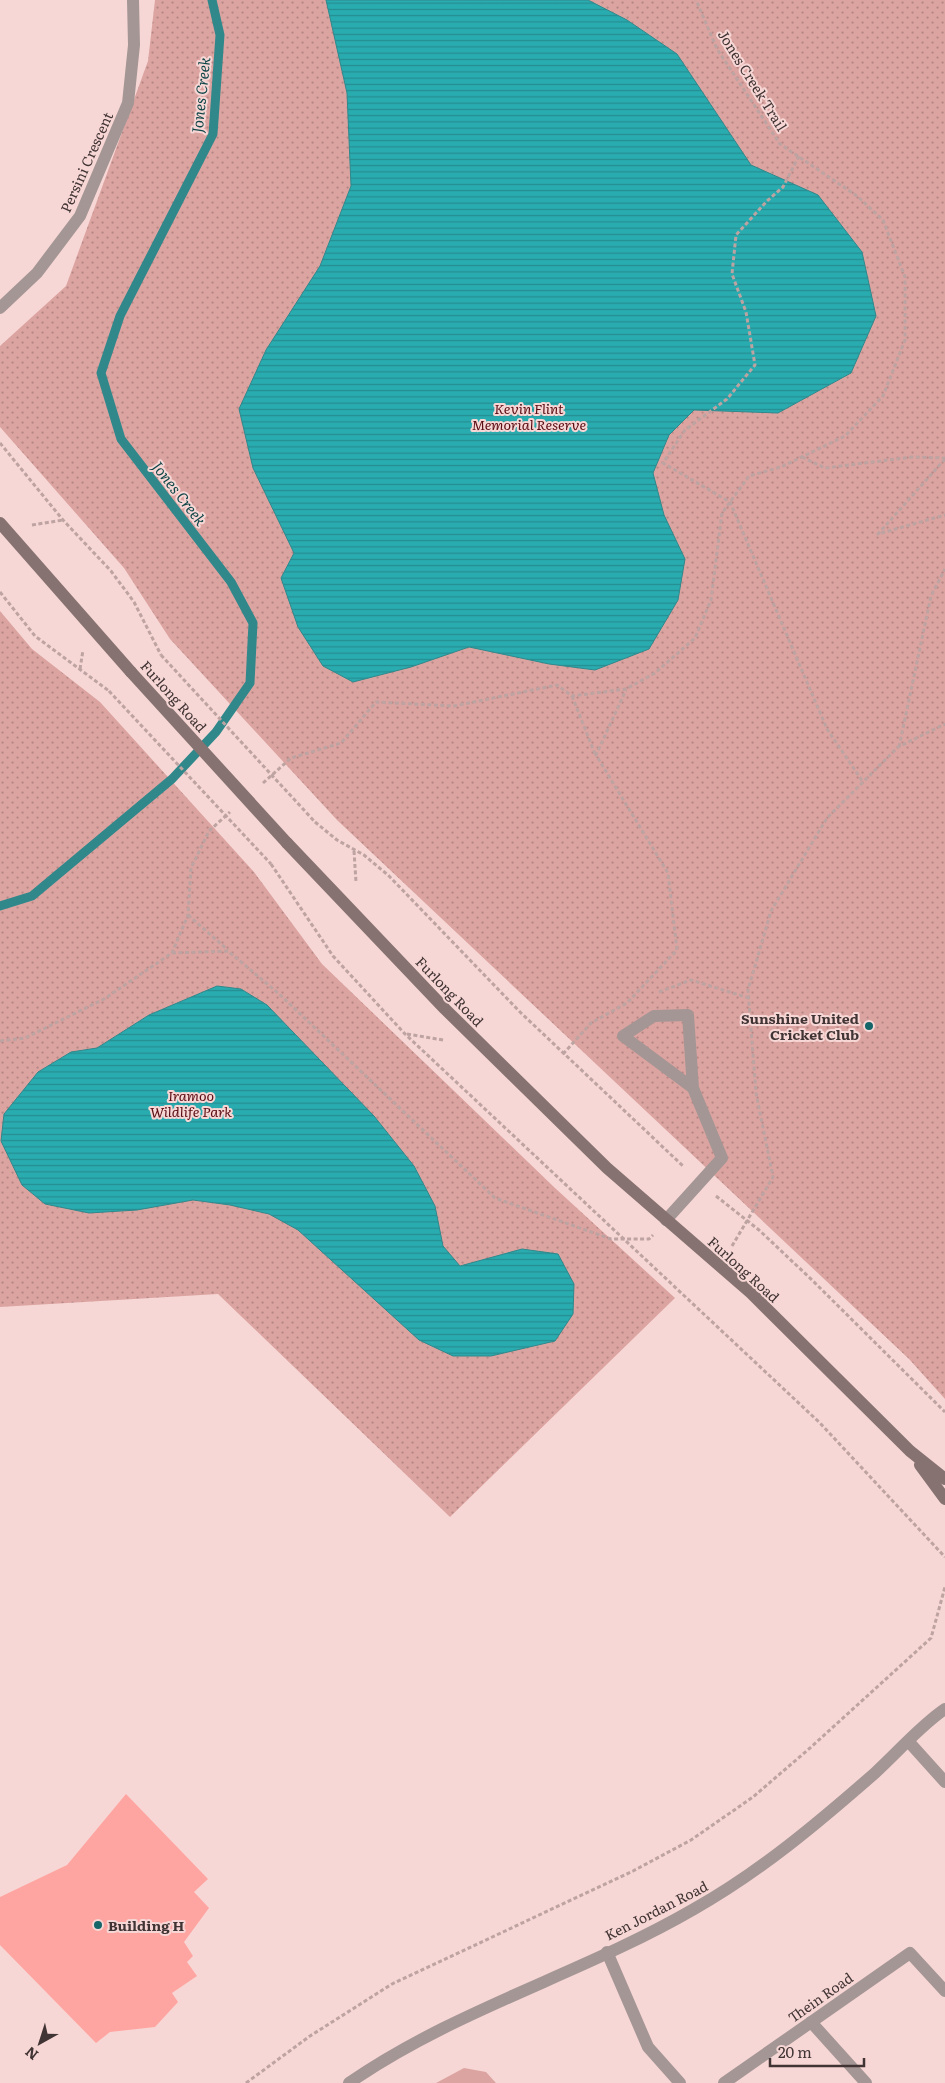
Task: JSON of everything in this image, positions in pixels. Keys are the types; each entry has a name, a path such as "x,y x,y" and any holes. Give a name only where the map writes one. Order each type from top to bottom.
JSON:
{"main road":[{"name":"Furlong Road","path":"0,523 130,672 445,1009 607,1168 751,1294 910,1450 945,1479"},
{"name":"Furlong Road","path":"910,1450 945,1499"}],"street":[{"name":"Persini Crescent","path":"0,308 37,272 80,216 128,103 134,45 133,0"},
{"path":"666,1220 722,1158 693,1088 688,1015 654,1016 623,1036 693,1088"},
{"name":"Ken Jordan Road","path":"349,2083 414,2042 693,1910 733,1886 843,1801 944,1708"},
{"path":"909,1742 945,1782"},
{"path":"607,1952 648,2046 680,2083"},
{"name":"Thein Road","path":"724,2083 910,1952 945,1991"},
{"path":"812,2022 866,2083"}],"path":[{"name":"Jones Creek Trail","path":"572,696 626,689 655,673 695,638 711,600 722,513 749,476 781,467 845,436 883,396 905,340 905,277 883,220 857,196 780,144 722,57 696,0"},
{"path":"798,156 783,187 766,200 736,236 732,274 746,312 755,365 727,399 685,430 662,463 730,502 828,729 863,782"},
{"path":"0,443 63,520 111,571 134,602 161,655 315,822 337,840 364,855 389,876 499,991 563,1054 701,1182 747,1220 820,1287 945,1412"},
{"path":"801,457 825,468 912,457 945,458"},
{"path":"945,458 878,534 945,515"},
{"path":"898,747 931,596 945,569"},
{"path":"0,592 36,636 109,691 271,864 333,956 405,1034 820,1423 945,1557"},
{"path":"261,785 291,758 341,742 376,702 454,706 557,685 572,696 596,755 668,873 677,950 627,1002 591,1023 563,1054"},
{"path":"596,755 626,689"},
{"path":"720,1266 773,1177 756,1093 748,990 771,911 827,818 898,747 945,724"},
{"path":"172,954 188,915 191,868 208,831 231,811"},
{"path":"188,915 278,993 495,1198 611,1240 649,1239 666,1220"},
{"path":"0,1041 26,1038 104,999 172,954 228,951"},
{"path":"246,2083 310,2036 392,1984 634,1872 691,1840 753,1797 931,1638 945,1587"},
{"path":"941,1600 945,1604"}],"green space":[{"name":"Kevin Flint Memorial Reserve","path":"155,0 945,0 945,1399 909,1359 337,820 170,639 124,568 0,427 0,346 66,286 148,61"},
{"name":"Iramoo Wildlife Park","path":"0,611 32,649 100,702 254,872 322,964 555,1188 675,1298 450,1517 218,1294 0,1307"},
{"path":"464,2068 486,2072 496,2083 436,2083"}],"water":[{"path":"326,0 588,0 627,20 677,54 751,165 818,195 862,252 876,316 851,373 778,413 694,410 669,435 653,473 664,515 685,559 678,600 649,649 595,670 549,664 469,647 411,667 353,682 323,666 298,627 281,578 294,553 253,468 239,409 266,350 320,266 351,186 347,93"},
{"path":"217,986 241,989 267,1005 374,1116 414,1166 435,1206 443,1246 460,1266 522,1249 558,1254 574,1284 573,1314 555,1341 491,1356 453,1356 419,1340 298,1230 269,1214 230,1205 193,1200 137,1210 89,1213 45,1204 22,1185 1,1141 4,1114 38,1072 71,1052 97,1048 149,1015"}],"building":[{"name":"Building H","path":"126,1794 208,1879 194,1892 209,1908 184,1942 193,1956 187,1962 197,1976 172,1993 178,2002 155,2027 110,2032 96,2043 0,1945 0,1897 67,1865"}],"waterway":[{"name":"Jones Creek","path":"0,906 32,896 172,779 216,732 250,683 253,623 231,582 121,439 101,373 120,316 213,134 220,35 212,0"}],"place":[{"name":"Sunshine United Cricket Club","path":"869,1026"},
{"name":"Building H","path":"98,1925"}]}
